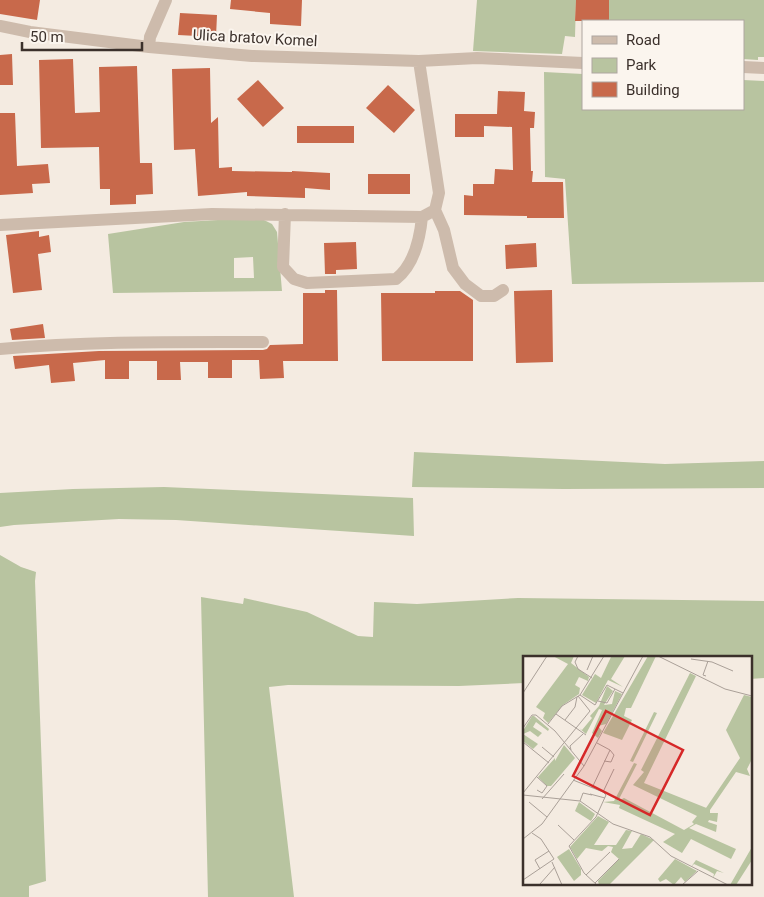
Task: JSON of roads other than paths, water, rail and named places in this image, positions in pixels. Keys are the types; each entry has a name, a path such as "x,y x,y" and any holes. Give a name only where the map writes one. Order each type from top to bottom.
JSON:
{"street":[{"path":"149,47 150,37 166,0"},
{"name":"Ulica bratov Komel","path":"0,26 30,32 149,47 252,56 419,61 477,58 582,63"},
{"path":"419,61 440,193 435,210 444,230 453,268 465,284 481,296 494,296 503,290"},
{"path":"744,67 764,68"},
{"path":"0,225 212,214 422,217 435,210"},
{"path":"285,214 283,267 294,280 307,283 396,279 404,273 415,251 421,230 422,217"},
{"path":"0,349 53,344 133,341 264,342"}]}
